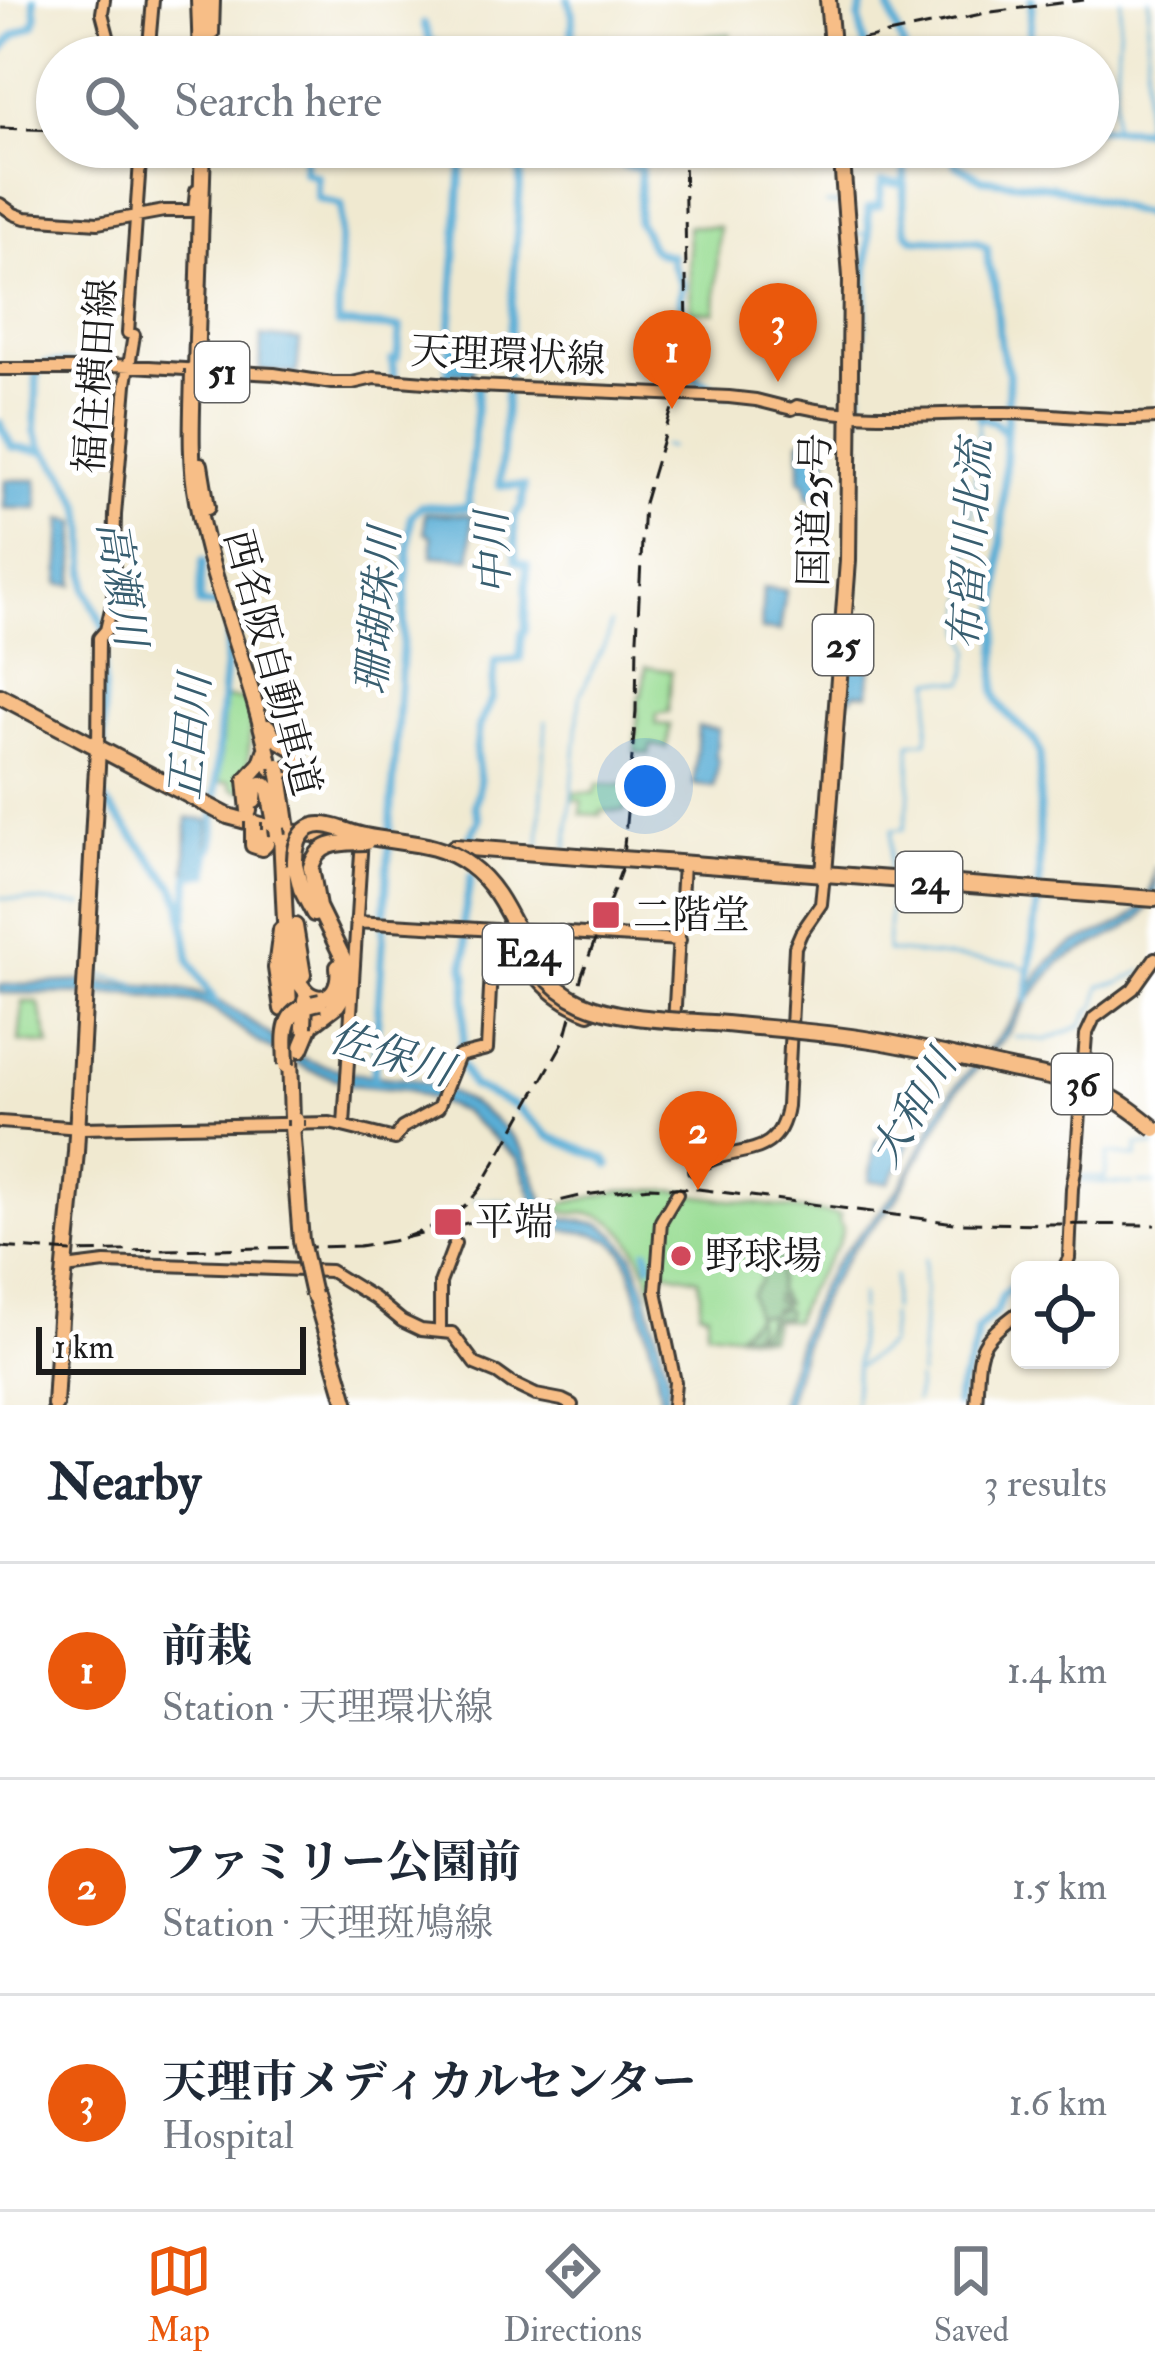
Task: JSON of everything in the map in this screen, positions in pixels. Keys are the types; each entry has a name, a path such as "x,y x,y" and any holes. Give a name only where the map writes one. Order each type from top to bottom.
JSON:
{"highway":[{"path":"205,36 206,0"},
{"path":"828,0 831,36"},
{"path":"200,168 195,373 206,541"},
{"name":"国道25号","path":"824,874 847,587 853,413 851,278 843,168"},
{"path":"188,500 186,472 198,454"},
{"path":"198,454 193,485 206,541"},
{"name":"西名阪自動車道","path":"206,541 236,633"},
{"name":"西名阪自動車道","path":"206,541 275,772 301,996"},
{"name":"24","path":"0,698 220,813 281,832 427,844 451,852 490,883 536,965 574,1002 646,1023 706,1023"},
{"path":"259,707 273,737 298,755 295,767 253,782 250,845 259,851 281,832"},
{"path":"259,707 265,752 246,780 252,813 260,823 281,832"},
{"path":"55,1405 101,752"},
{"name":"24","path":"101,752 205,810 252,813"},
{"path":"220,813 246,820 252,813 255,787 268,787 281,832 296,928 301,1006 287,1024 292,1044"},
{"name":"24","path":"303,866 298,841 314,826 327,825 380,841 451,852 592,857 1147,898"},
{"path":"281,832 281,932 276,963 307,1005 323,1007 335,1001 342,988 335,950 301,890 303,866 326,846 380,841"},
{"name":"西名阪自動車道","path":"281,832 301,996"},
{"name":"E24","path":"380,841 434,851 467,868 491,894 535,973 569,1001 602,1013 874,1043 1055,1082 1112,1102 1155,1131"},
{"path":"289,901 300,986 316,997 342,988"},
{"path":"301,996 334,996 342,988"},
{"path":"292,1044 301,996"},
{"path":"298,1024 301,996"},
{"path":"301,996 292,1044 298,1210 314,1295 346,1405"},
{"name":"24","path":"574,1002 674,1021 791,1032"},
{"path":"1082,1088 1155,1131"}],"main road":[{"path":"104,0 102,13 109,36"},
{"path":"150,36 153,0"},
{"name":"福住横田線","path":"101,752 103,633 112,601 140,168"},
{"path":"0,204 25,218 98,223 194,211 198,168"},
{"name":"天理環状線","path":"0,369 128,366 274,374 313,382 374,378 745,398 795,408 879,415 1155,418"},
{"path":"344,1125 356,922 380,841"},
{"path":"674,1021 681,864"},
{"path":"690,1175 719,1156 759,1149 777,1134 787,1113 796,944 821,904 824,874"},
{"path":"356,922 680,940"},
{"path":"0,1122 77,1128 344,1125 395,1138 403,1126 435,1111 460,1056 487,1049 507,929"},
{"name":"36","path":"1068,1261 1084,1042 1091,1023 1127,994 1150,966"},
{"path":"673,1405 675,1382 656,1291 661,1221 677,1194"},
{"path":"440,1332 440,1283 455,1243"},
{"path":"65,1268 106,1263 330,1270 402,1321 421,1330 452,1334 475,1364 536,1395 572,1405"},
{"path":"976,1405 982,1345 1011,1318"}],"green space":[{"path":"688,226 719,227 715,312 691,312"},
{"path":"646,667 671,671 669,712 657,714 656,724 670,725 667,748 651,745 649,754 635,752"},
{"path":"225,698 249,700 251,706 243,792 231,788 230,782 219,782"},
{"path":"597,784 627,785 625,811 581,814 582,801 572,800 573,793 595,793"},
{"path":"23,1002 38,1002 50,1045 19,1042"},
{"path":"660,1190 840,1215 839,1243 794,1321 774,1320 769,1338 706,1331 708,1313 699,1311 698,1279 657,1270 655,1296 634,1245 616,1225 553,1206 619,1191"},
{"path":"740,1242 782,1248 778,1290 787,1305 776,1295 775,1301 782,1304 772,1313 788,1311 786,1317 771,1318 764,1335 739,1332 756,1316 753,1331 759,1331 768,1315 755,1315 751,1294 761,1281 760,1270 741,1250"}],"water":[{"path":"454,335 477,338 473,374 450,373"},
{"path":"261,336 300,340 297,374 260,370"},
{"path":"803,439 827,441 829,446 822,499 808,498 805,482 800,481"},
{"path":"5,480 37,480 38,509 4,508"},
{"path":"425,513 472,515 471,559 432,556"},
{"path":"62,519 77,522 74,585 59,584"},
{"path":"763,588 786,590 780,631 761,630"},
{"path":"847,647 872,652 868,694 844,697"},
{"path":"698,727 718,729 714,787 694,785"},
{"path":"187,818 209,820 202,872 186,871"},
{"path":"1155,866 1155,899 1140,918 1061,961 1007,1035 957,1091 895,1202 852,1250 825,1292 811,1322 787,1405 779,1405 813,1301 839,1258 901,1184 949,1095 1008,1025 1047,964 1141,907"},
{"path":"83,981 198,993 229,1006 280,1045 309,1060 433,1085 490,1117 524,1151 550,1216 601,1224 632,1254 669,1380 666,1405 659,1405 654,1359 622,1251 594,1234 545,1223 518,1159 463,1112 409,1090 353,1085 309,1070 199,1003 127,994 0,993 0,985"},
{"path":"875,1140 910,1144 889,1183 869,1181"}],"waterway":[{"path":"0,52 14,35 34,25 34,0"},
{"path":"569,0 572,36"},
{"name":"布留川北流","path":"860,15 864,0"},
{"path":"889,0 899,36"},
{"path":"1029,36 1032,0"},
{"path":"1119,36 1121,0"},
{"path":"1144,126 1149,0"},
{"name":"布留川北流","path":"859,18 863,36"},
{"name":"珊瑚珠川","path":"424,24 428,36"},
{"path":"1119,129 1155,130"},
{"path":"304,168 317,176 317,198 341,205 338,324 400,328 397,358 392,360 394,378"},
{"name":"珊瑚珠川","path":"450,383 462,168"},
{"name":"中川","path":"520,183 521,168"},
{"path":"641,168 638,222 652,248 672,256 682,284 681,365 694,378 727,394"},
{"name":"布留川北流","path":"904,168 907,233 914,239 977,242 987,248 1009,374 995,691 1003,709 1040,753 1039,883 1027,999"},
{"path":"963,168 982,179 1055,187 1155,218"},
{"path":"858,415 868,208 879,205 882,182 904,184"},
{"name":"中川","path":"476,846 470,836 479,820 475,805 480,782 479,727 492,699 495,661 520,659 525,631 527,565 516,561 514,516 522,506 524,486 500,485 520,186"},
{"path":"826,204 838,204"},
{"path":"852,234 868,234"},
{"name":"高瀬川","path":"81,364 46,364 37,373 35,431 81,505 86,589 104,628 103,748"},
{"name":"珊瑚珠川","path":"377,1082 411,516 421,506 468,508 478,386"},
{"path":"979,417 995,422 1006,434"},
{"path":"889,875 892,830 904,829 905,824 910,743 927,741 932,680 964,682 972,652 965,618 979,419"},
{"path":"0,423 12,447 43,451"},
{"path":"663,446 670,447"},
{"name":"正田川","path":"203,561 199,604 221,605"},
{"path":"567,848 580,695 610,624"},
{"name":"正田川","path":"186,917 190,875 207,873 213,843 229,631"},
{"path":"539,845 546,721"},
{"name":"高瀬川","path":"102,787 103,798 175,888 190,962 218,1006"},
{"name":"中川","path":"463,1043 467,978 463,923 471,876"},
{"path":"889,914 891,883"},
{"path":"0,898 82,905"},
{"path":"889,917 887,951 1016,964 1031,971"},
{"path":"94,954 94,974 135,983"},
{"path":"1015,1037 1046,1040 1081,1026 1096,1005 1100,986 1142,971"},
{"name":"中川","path":"461,1045 460,1062 472,1086 515,1106 550,1137 605,1159 609,1165"},
{"path":"1081,1176 1105,1178 1108,1154 1137,1157 1137,1145 1155,1146"},
{"path":"1080,1181 1133,1184"},
{"path":"1139,1183 1155,1184"},
{"path":"475,1200 518,1202"},
{"name":"中川","path":"647,1251 650,1264"},
{"path":"923,1284 925,1259"},
{"path":"892,1309 895,1276"},
{"path":"920,1375 925,1285"},
{"path":"956,1403 977,1330 1011,1288"},
{"path":"860,1310 861,1295"},
{"path":"860,1365 889,1344 891,1315"},
{"path":"855,1397 859,1316"},
{"path":"916,1401 918,1380"},
{"path":"854,1405 855,1401"}],"railway":[{"path":"878,36 991,12 1084,0"},
{"path":"0,128 36,129"},
{"path":"403,1238 446,1219 481,1187 565,1039 582,975 622,868 636,712 644,503 676,395 687,333 684,168"},
{"path":"0,1247 72,1252 359,1246 584,1195 650,1187 698,1189 955,1223 1155,1225"}],"place":[{"name":"天理市メディカルセンター","path":"778,382"},
{"name":"前栽","path":"672,409"},
{"name":"二階堂","path":"606,915"},
{"name":"ファミリー公園前","path":"698,1190"},
{"name":"平端","path":"448,1222"},
{"name":"野球場","path":"681,1256"}],"water label":[{"name":"佐保川","path":"391,1055"},
{"name":"大和川","path":"914,1109"}]}
